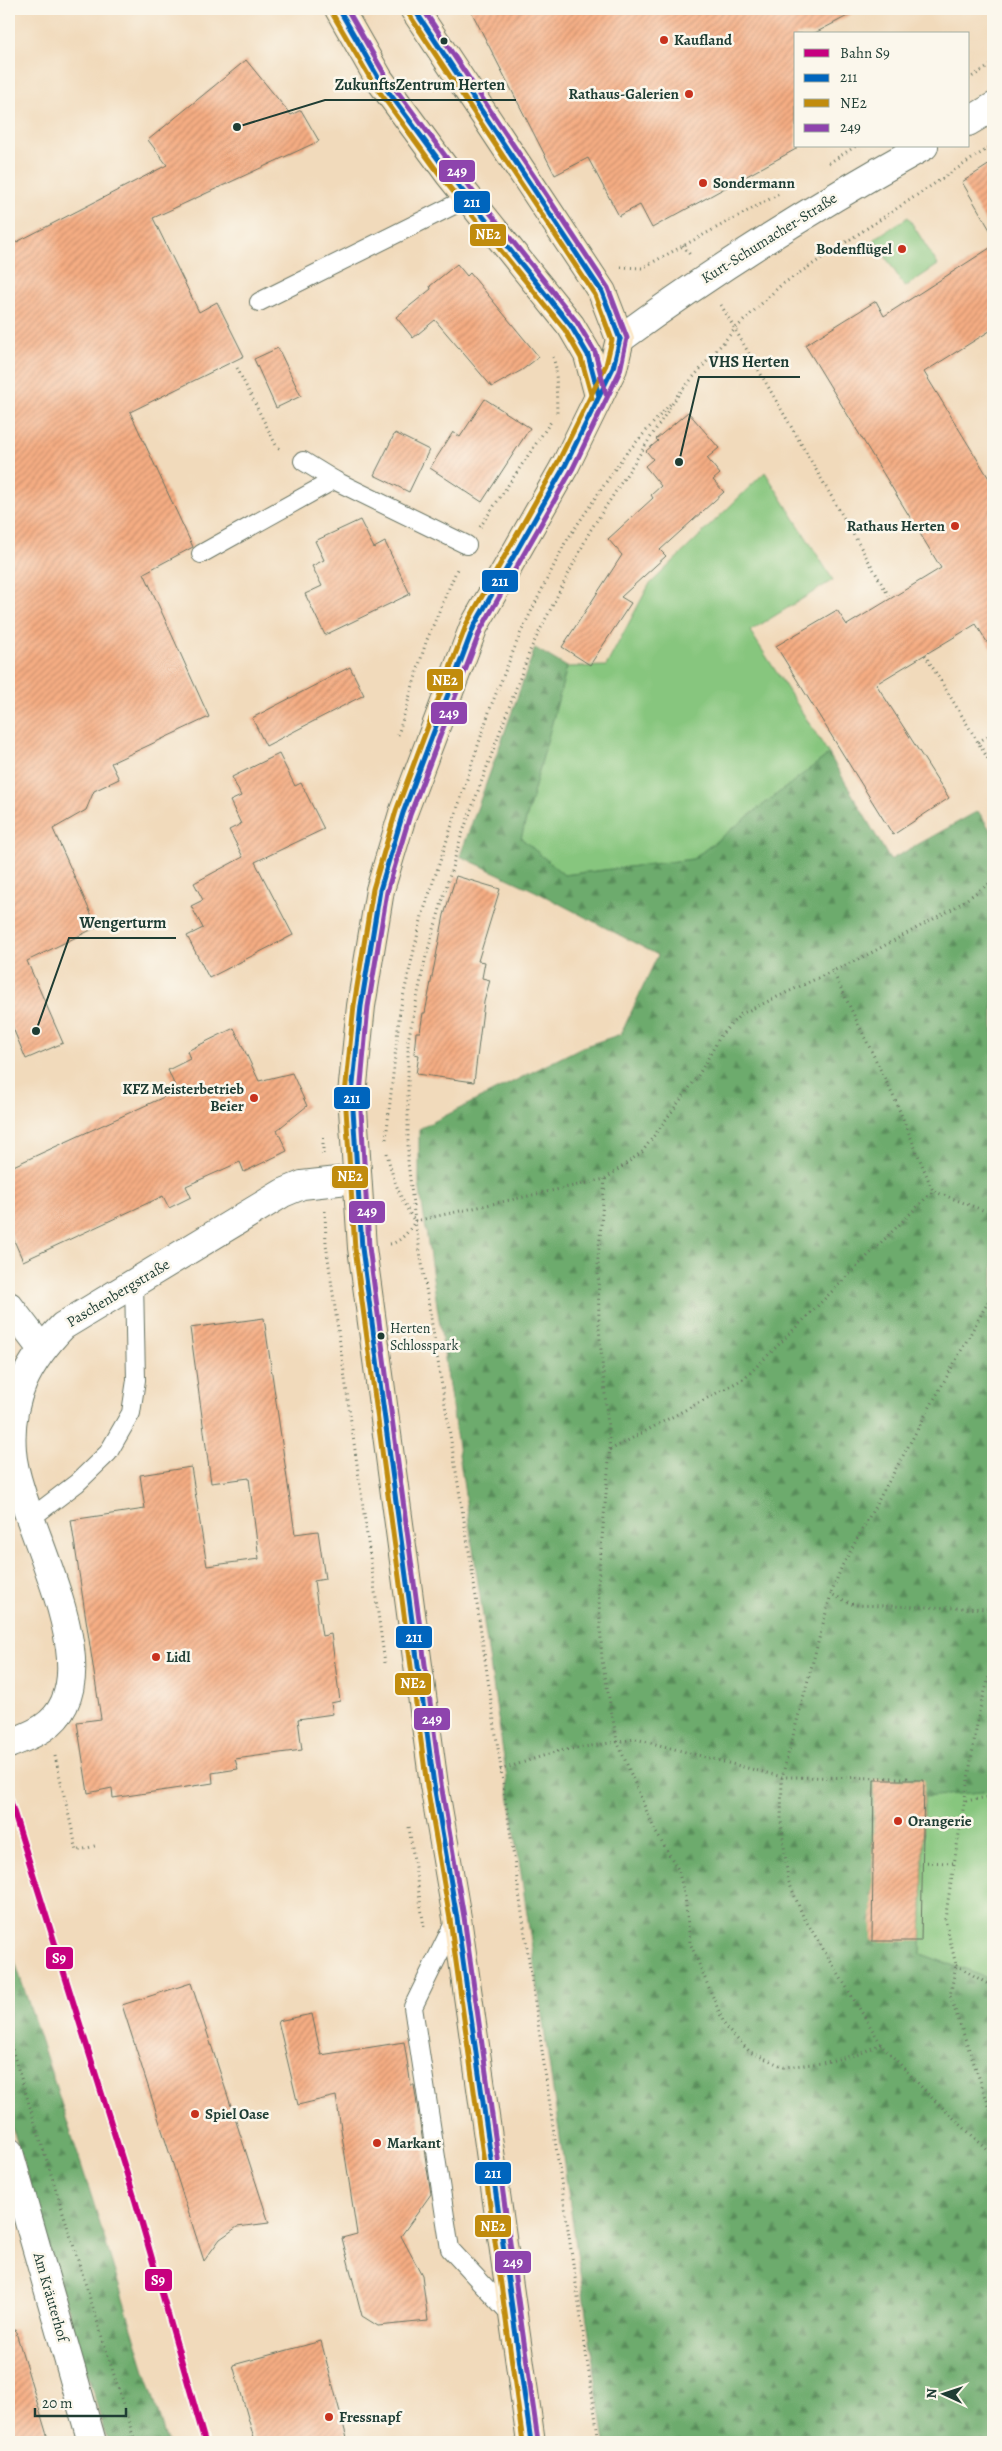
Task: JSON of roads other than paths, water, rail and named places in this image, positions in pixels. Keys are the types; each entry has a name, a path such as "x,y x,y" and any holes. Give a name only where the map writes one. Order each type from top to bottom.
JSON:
{"main road":[{"path":"339,9 379,79 468,198 571,326 588,355 599,396"},
{"path":"414,9 602,292 620,339 613,368 566,464 474,626 403,813 380,890 361,1006 352,1094 356,1179 362,1248 433,1775 456,1918 531,2442"}],"street":[{"path":"970,121 993,107"},
{"name":"Kurt-Schumacher-Straße","path":"620,339 703,278 873,174 920,148"},
{"name":"Paschenbergstraße","path":"9,1744 44,1728 62,1707 70,1691 72,1648 17,1478 12,1452 13,1420 21,1385 41,1348 63,1326 134,1281 283,1193 302,1186 356,1179"},
{"path":"9,1306 41,1348"},
{"name":"Am Kräuterhof","path":"9,2152 92,2442"}],"lane":[{"path":"259,302 468,198"},
{"path":"303,461 334,480 467,545"},
{"path":"201,554 334,480"},
{"path":"31,1518 77,1483 108,1453 131,1413 136,1380 134,1281"},
{"path":"456,1918 413,2007 450,2249 513,2317"}],"rail line":[{"name":"S9","path":"9,1797 135,2200 205,2442"}],"place":[{"name":"Kaufland","path":"664,40"},
{"name":"Rathaus-Galerien","path":"689,94"},
{"name":"ZukunftsZentrum Herten","path":"237,127"},
{"name":"Sondermann","path":"703,183"},
{"name":"Bodenflügel","path":"902,249"},
{"name":"VHS Herten","path":"679,462"},
{"name":"Rathaus Herten","path":"955,526"},
{"name":"Wengerturm","path":"36,1031"},
{"name":"KFZ Meisterbetrieb Beier","path":"254,1098"},
{"name":"Herten Schlosspark","path":"381,1336"},
{"name":"Lidl","path":"156,1657"},
{"name":"Orangerie","path":"898,1821"},
{"name":"Spiel Oase","path":"195,2114"},
{"name":"Markant","path":"377,2143"},
{"name":"Fressnapf","path":"329,2417"}]}
